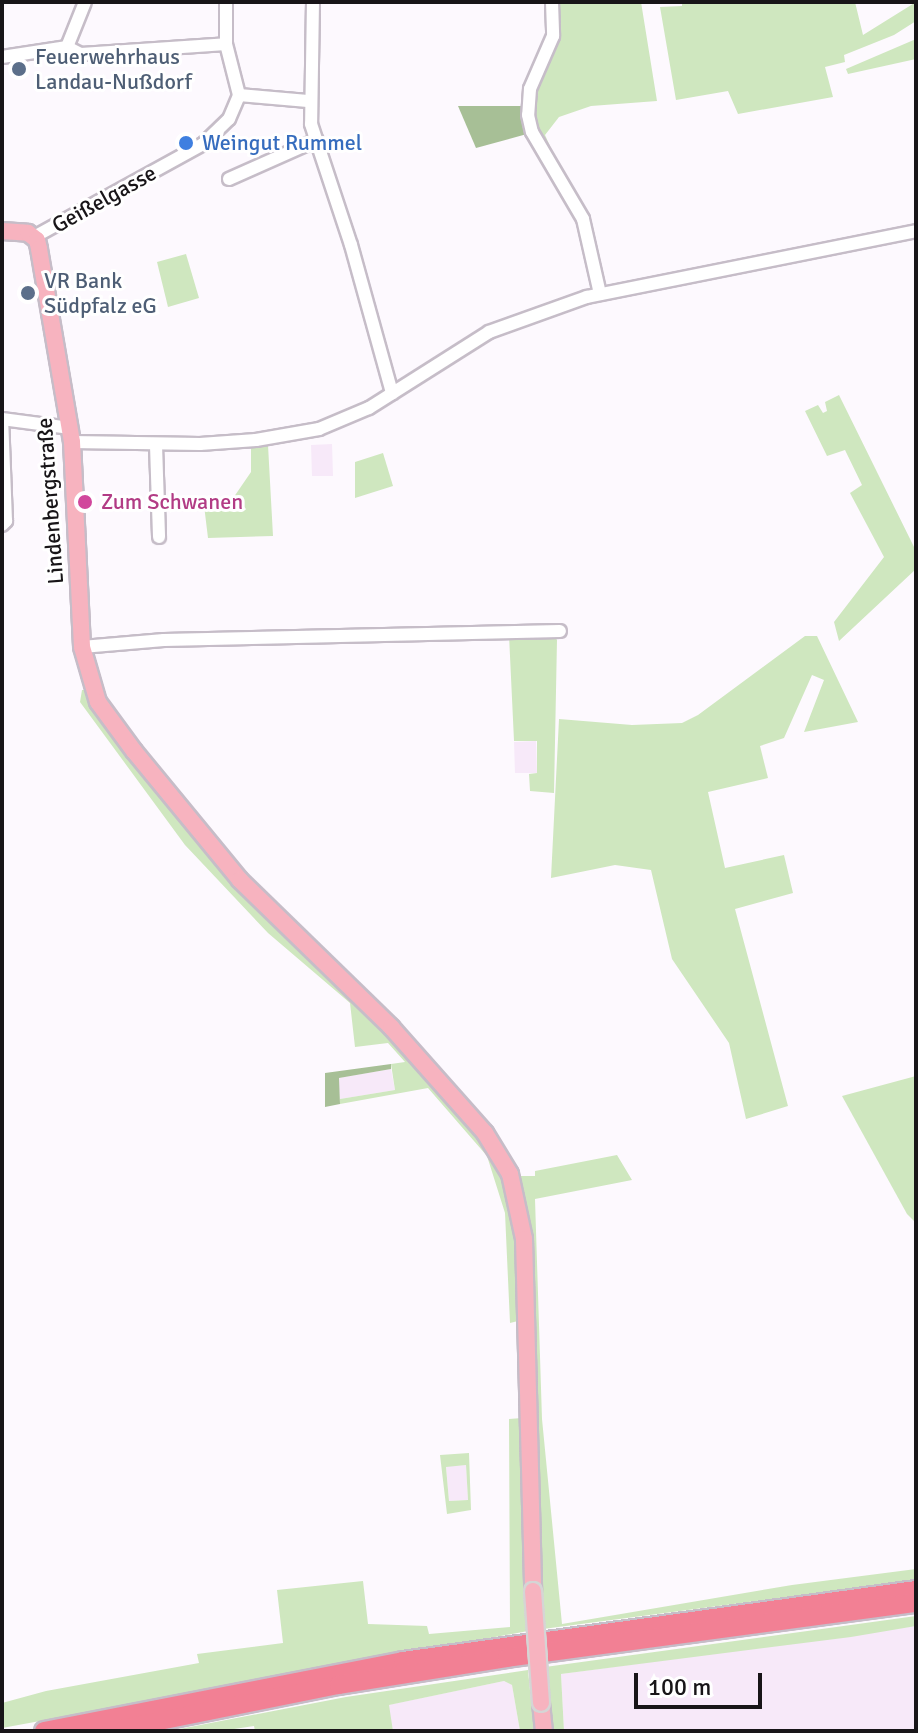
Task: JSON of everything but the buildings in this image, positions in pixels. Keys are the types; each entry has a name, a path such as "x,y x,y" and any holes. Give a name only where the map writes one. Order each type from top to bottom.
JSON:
{"highway":[{"path":"44,1731 403,1661 916,1590"},
{"path":"110,1731 281,1696 492,1660 916,1603"}],"main road":[{"path":"2,231 25,232 34,237"},
{"name":"Lindenbergstraße","path":"34,237 71,435 82,647 98,702 134,751 240,880 400,1038 485,1133 510,1174 521,1212 525,1251 533,1591 544,1731"}],"street":[{"path":"67,47 85,2"},
{"path":"226,2 226,44 239,95 308,101"},
{"path":"313,2 308,101 392,393"},
{"path":"552,2 553,36 530,89 528,115 532,132 583,219 600,294"},
{"path":"2,57 67,47 81,54 226,44"},
{"name":"Geißelgasse","path":"34,237 203,144 229,119 239,95"},
{"path":"229,179 318,143"},
{"path":"2,525 6,521 2,419 71,435 156,445 256,440 319,429 349,419 489,332 600,294 916,231"},
{"path":"156,445 159,537"},
{"path":"82,647 164,640 560,631"}],"shaded area":[{"path":"332,444 333,476 312,476 311,445"},
{"path":"536,741 537,773 515,773 514,742"},
{"path":"391,1069 395,1090 340,1099 338,1078"},
{"path":"466,1465 468,1500 449,1501 446,1466"},
{"path":"916,1626 916,1731 564,1731 561,1674"},
{"path":"504,1681 512,1685 520,1731 393,1731 388,1705"}],"green space":[{"path":"552,2 641,2 657,101 591,106 559,117 545,135 563,175 535,130 532,94 554,52"},
{"path":"682,2 855,2 863,35 916,2 916,21 894,35 844,55 845,62 825,67 833,97 738,114 728,91 676,100 660,7 682,6"},
{"path":"916,39 916,59 848,74 846,69"},
{"path":"458,106 521,106 527,134 476,148"},
{"path":"186,254 199,298 168,307 157,262"},
{"path":"839,395 916,551 916,569 839,641 834,622 884,557 850,493 862,485 845,450 827,456 805,411 818,405 823,413 827,411 825,402"},
{"path":"251,445 268,445 273,536 208,538 203,497 227,507 251,472"},
{"path":"383,453 393,486 355,498 355,462"},
{"path":"553,634 557,640 554,793 530,791 529,774 537,773 537,741 514,741 509,635"},
{"path":"805,636 817,636 858,722 804,732 824,680 812,675 784,738 760,746 768,778 708,792 725,868 784,855 793,893 735,909 788,1106 746,1119 729,1043 672,959 651,870 615,865 551,878 559,719 632,725 682,723 698,715"},
{"path":"82,690 87,690 136,763 423,1069 498,1160 517,1220 523,1405 519,1405 518,1321 510,1323 505,1213 487,1156 428,1088 340,1104 340,1099 395,1090 391,1064 405,1062 388,1043 355,1047 350,1003 268,933 185,845 80,702"},
{"path":"391,1064 391,1069 339,1078 340,1104 325,1107 325,1073"},
{"path":"916,1076 916,1223 907,1214 842,1096"},
{"path":"617,1155 632,1180 535,1199 542,1419 562,1624 792,1585 916,1569 916,1580 543,1629 518,1181 520,1176 535,1176 535,1171"},
{"path":"522,1418 528,1631 2,1728 2,1703 46,1691 199,1663 197,1654 283,1643 277,1590 363,1581 368,1624 427,1626 429,1634 510,1627 509,1419"},
{"path":"469,1453 471,1510 447,1514 440,1455","holes":["466,1465 468,1500 449,1501 446,1467"]},
{"path":"916,1616 916,1626 851,1637 561,1674 564,1731 551,1731 545,1667"},
{"path":"528,1670 534,1731 520,1731 512,1685 504,1681 389,1705 393,1731 255,1731 254,1726 221,1731 169,1731 346,1697"}],"place":[{"name":"Feuerwehrhaus Landau-Nußdorf","path":"19,69"},
{"name":"Weingut Rummel","path":"186,143"},
{"name":"VR Bank Südpfalz eG","path":"28,293"},
{"name":"Zum Schwanen","path":"85,502"}]}
